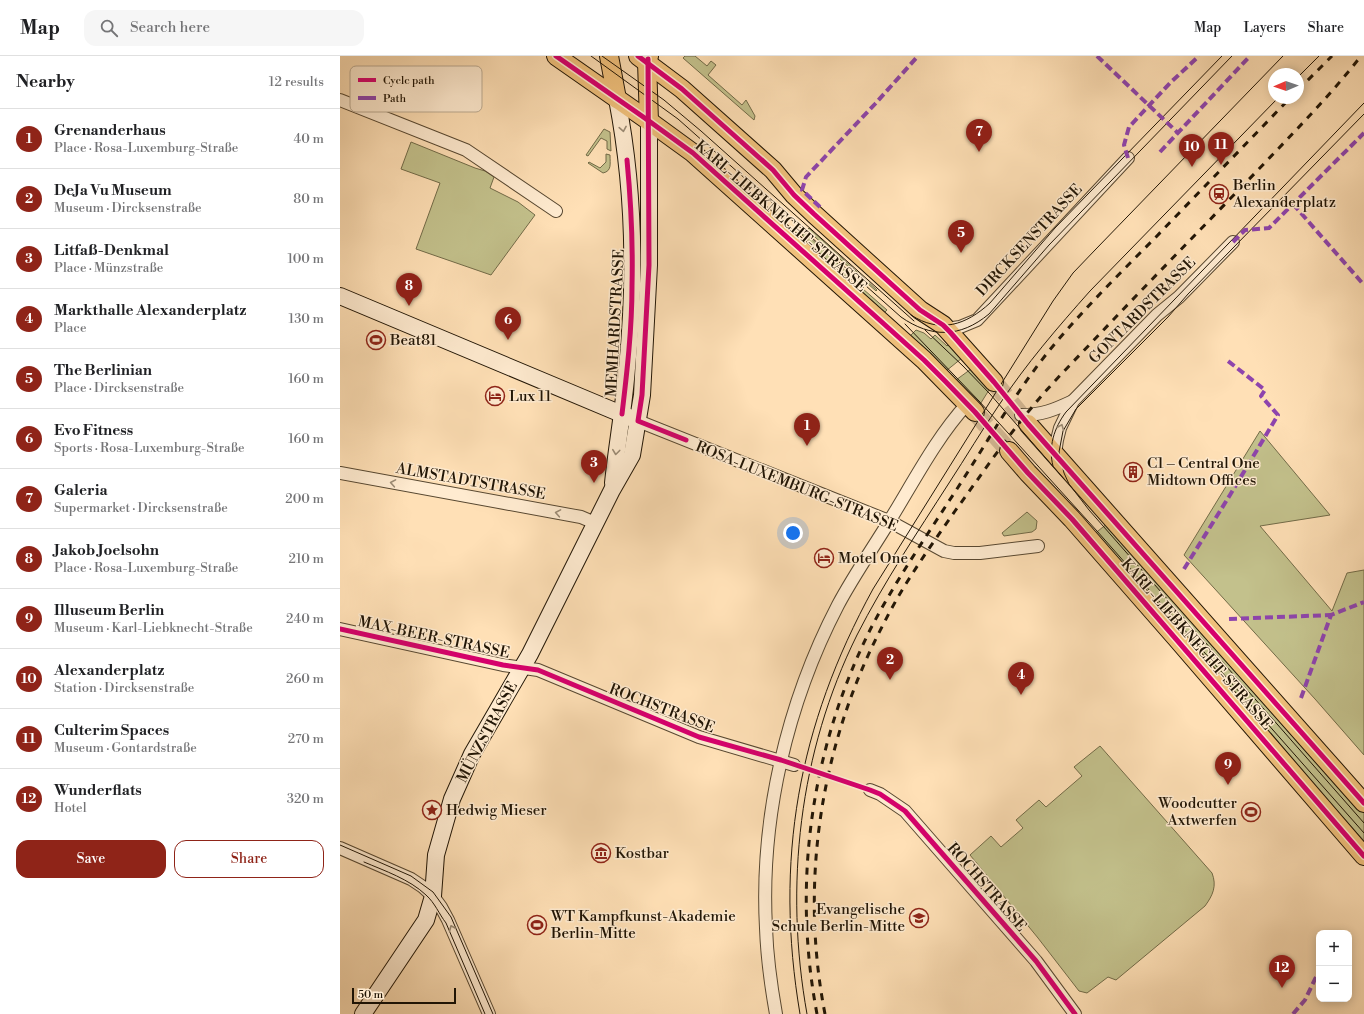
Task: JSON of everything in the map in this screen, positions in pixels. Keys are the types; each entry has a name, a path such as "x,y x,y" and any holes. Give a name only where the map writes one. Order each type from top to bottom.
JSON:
{"main road":[{"name":"KARL-LIEBKNECHT-STRASSE","path":"556,56 693,153 924,360 971,408"},
{"path":"609,56 617,99"},
{"name":"KARL-LIEBKNECHT-STRASSE","path":"645,58 773,170 794,195 920,310 946,329 994,382"},
{"path":"645,58 649,121"},
{"name":"KARL-LIEBKNECHT-STRASSE","path":"1025,419 1364,804"},
{"name":"KARL-LIEBKNECHT-STRASSE","path":"1009,451 1072,519 1364,856"}],"street":[{"name":"MEMHARDSTRASSE","path":"617,99 626,150 629,181 632,254 632,297 622,414"},
{"path":"340,100 350,104"},
{"path":"370,112 466,150 556,211"},
{"name":"MEMHARDSTRASSE","path":"638,421 642,395 648,265 649,121"},
{"name":"DIRCKSENSTRASSE","path":"946,329 960,327 977,320 1128,158"},
{"name":"GONTARDSTRASSE","path":"1055,454 1056,440 1060,428 1073,401 1157,315 1178,297 1233,242"},
{"name":"ROSA-LUXEMBURG-STRASSE","path":"340,296 638,421 890,521 944,551 954,553 980,553 1038,546"},
{"name":"GONTARDSTRASSE","path":"1025,419 1073,401"},
{"path":"776,1014 769,966 766,929 765,891 767,845 778,773 797,704 809,669 824,633 858,569 890,521 952,419 971,408"},
{"name":"MÜNZSTRASSE","path":"612,490 622,414"},
{"name":"MÜNZSTRASSE","path":"363,1014 426,920 433,896 436,855 452,799 473,752 522,668 612,490 632,455 638,421"},
{"name":"ALMSTADTSTRASSE","path":"340,473 581,517 595,523"},
{"name":"MAX-BEER-STRASSE","path":"340,629 522,668"},
{"name":"ROCHSTRASSE","path":"522,668 538,670 699,737 794,765"},
{"name":"ROCHSTRASSE","path":"870,790 880,794 905,811 1036,961 1075,1014"},
{"path":"340,848 410,879 423,887 433,896 448,920 489,1014"}],"shaded area":[{"path":"685,56 695,56 707,66 711,61 716,65 708,75 742,105 746,100 755,116 754,120 683,58"},
{"path":"604,129 610,132 611,151 607,149 607,141 601,138 588,156 586,155"},
{"path":"411,142 485,171 494,177 490,188 518,202 535,215 491,275 416,249 440,183 401,169"},
{"path":"606,154 610,155 610,164 608,171 606,172 603,173 588,163 589,162 600,168 606,162"},
{"path":"809,228 877,290 876,291 807,230"},
{"path":"805,233 887,310 884,313 860,292 854,283 855,281 852,279 850,281 812,246 812,244 802,235"},
{"path":"916,330 924,333 931,339 935,335 947,346 949,344 962,358 946,371 909,337"},
{"path":"971,369 989,390 979,406 956,380"},
{"path":"1260,431 1330,515 1260,526 1332,611 1347,573 1364,570 1364,755 1184,555"},
{"path":"1027,512 1037,521 1036,529 1032,532 1004,536 1002,533"},
{"path":"1108,523 1364,813 1364,841 1093,535"},
{"path":"1100,746 1212,873 1214,886 1212,894 1205,906 1116,980 1108,977 1087,993 1079,991 970,855 991,836 1001,847 1023,828 1016,820 1039,800 1046,807 1082,776 1074,767"}],"tunnel":[{"path":"994,382 1028,424"},
{"path":"975,412 1009,451"}],"tram line":[{"path":"591,56 678,119 901,317 912,324 934,332 956,331 967,328 989,314 1049,245 1232,56"},
{"path":"602,56 664,100 701,131 914,321"},
{"path":"911,315 922,321 942,325 962,321 981,311 990,303 1055,228 1222,56"},
{"path":"800,1014 793,957 790,902 792,848 799,795 810,743 826,692 847,640 873,589 1053,301 1073,273 1283,56"},
{"path":"1304,71 1319,56"},
{"path":"1053,466 1051,452 1053,438 1055,431 1066,412 1364,103"},
{"path":"807,1014 800,966 797,917 797,869 802,820 810,773 821,726 837,680 857,635 878,596 913,539 993,414 1031,360 1090,291 1272,104"},
{"path":"1364,114 1188,294 1168,317 1076,409 1063,431 1059,452 1064,473 1069,484 1089,510 1364,823"},
{"path":"905,324 979,401 1097,531 1364,833"},
{"path":"925,330 990,394 1064,479"},
{"path":"340,845 411,876 433,892 451,917 493,1014"},
{"path":"364,862 412,884 432,901 446,923 485,1014"}],"railway":[{"path":"1304,84 1332,56"},
{"path":"825,1014 817,964 814,914 816,863 821,813 831,764 845,716 862,669 892,608 955,511 1038,400 1297,129 1361,56"},
{"path":"817,1014 810,965 806,915 807,866 812,818 821,769 833,722 850,675 870,630 908,564 1028,378 1058,340 1118,275 1284,104"}],"marked path":[{"path":"820,207 802,190 806,177 918,56"},
{"path":"1097,56 1178,133"},
{"path":"1128,158 1124,145 1129,127 1170,83 1199,56"},
{"path":"1160,152 1250,56"},
{"path":"1233,242 1245,230 1269,228 1364,133"},
{"path":"1293,204 1364,285"},
{"path":"1184,569 1278,415 1261,396 1265,390 1228,361"},
{"path":"1301,698 1331,615 1364,602"},
{"path":"1229,619 1331,615"},
{"path":"1293,1014 1305,1000 1316,977"}],"cycle path":[{"path":"556,56 693,153 924,360 975,412 1028,473 1072,519 1364,856"},
{"path":"638,56 682,89 773,170 794,195 814,214 920,310 943,325 950,332 994,382 1028,424 1364,803"},
{"path":"648,59 649,265 642,395 638,421 686,440"},
{"path":"622,414 629,350 632,302 631,207 627,160"},
{"path":"340,629 503,665 538,670 699,737 781,760 880,794 905,811 1036,961 1075,1014"}],"place":[{"name":"Galeria","path":"979,152"},
{"name":"Culterim Spaces","path":"1221,165"},
{"name":"Alexanderplatz","path":"1192,167"},
{"name":"Berlin Alexanderplatz","path":"1219,194"},
{"name":"The Berlinian","path":"961,253"},
{"name":"Jakob Joelsohn","path":"409,306"},
{"name":"Beat81","path":"376,340"},
{"name":"Evo Fitness","path":"508,340"},
{"name":"Lux 11","path":"495,396"},
{"name":"Grenanderhaus","path":"807,446"},
{"name":"C1 – Central One Midtown Offices","path":"1133,472"},
{"name":"Litfaß-Denkmal","path":"594,483"},
{"name":"Motel One","path":"824,558"},
{"name":"DeJa Vu Museum","path":"890,680"},
{"name":"Markthalle Alexanderplatz","path":"1021,695"},
{"name":"Illuseum Berlin","path":"1228,785"},
{"name":"Hedwig Mieser","path":"432,810"},
{"name":"Woodcutter Axtwerfen","path":"1251,812"},
{"name":"Kostbar","path":"601,853"},
{"name":"Evangelische Schule Berlin-Mitte","path":"919,918"},
{"name":"WT Kampfkunst-Akademie Berlin-Mitte","path":"537,925"},
{"name":"Wunderflats","path":"1282,988"}]}
